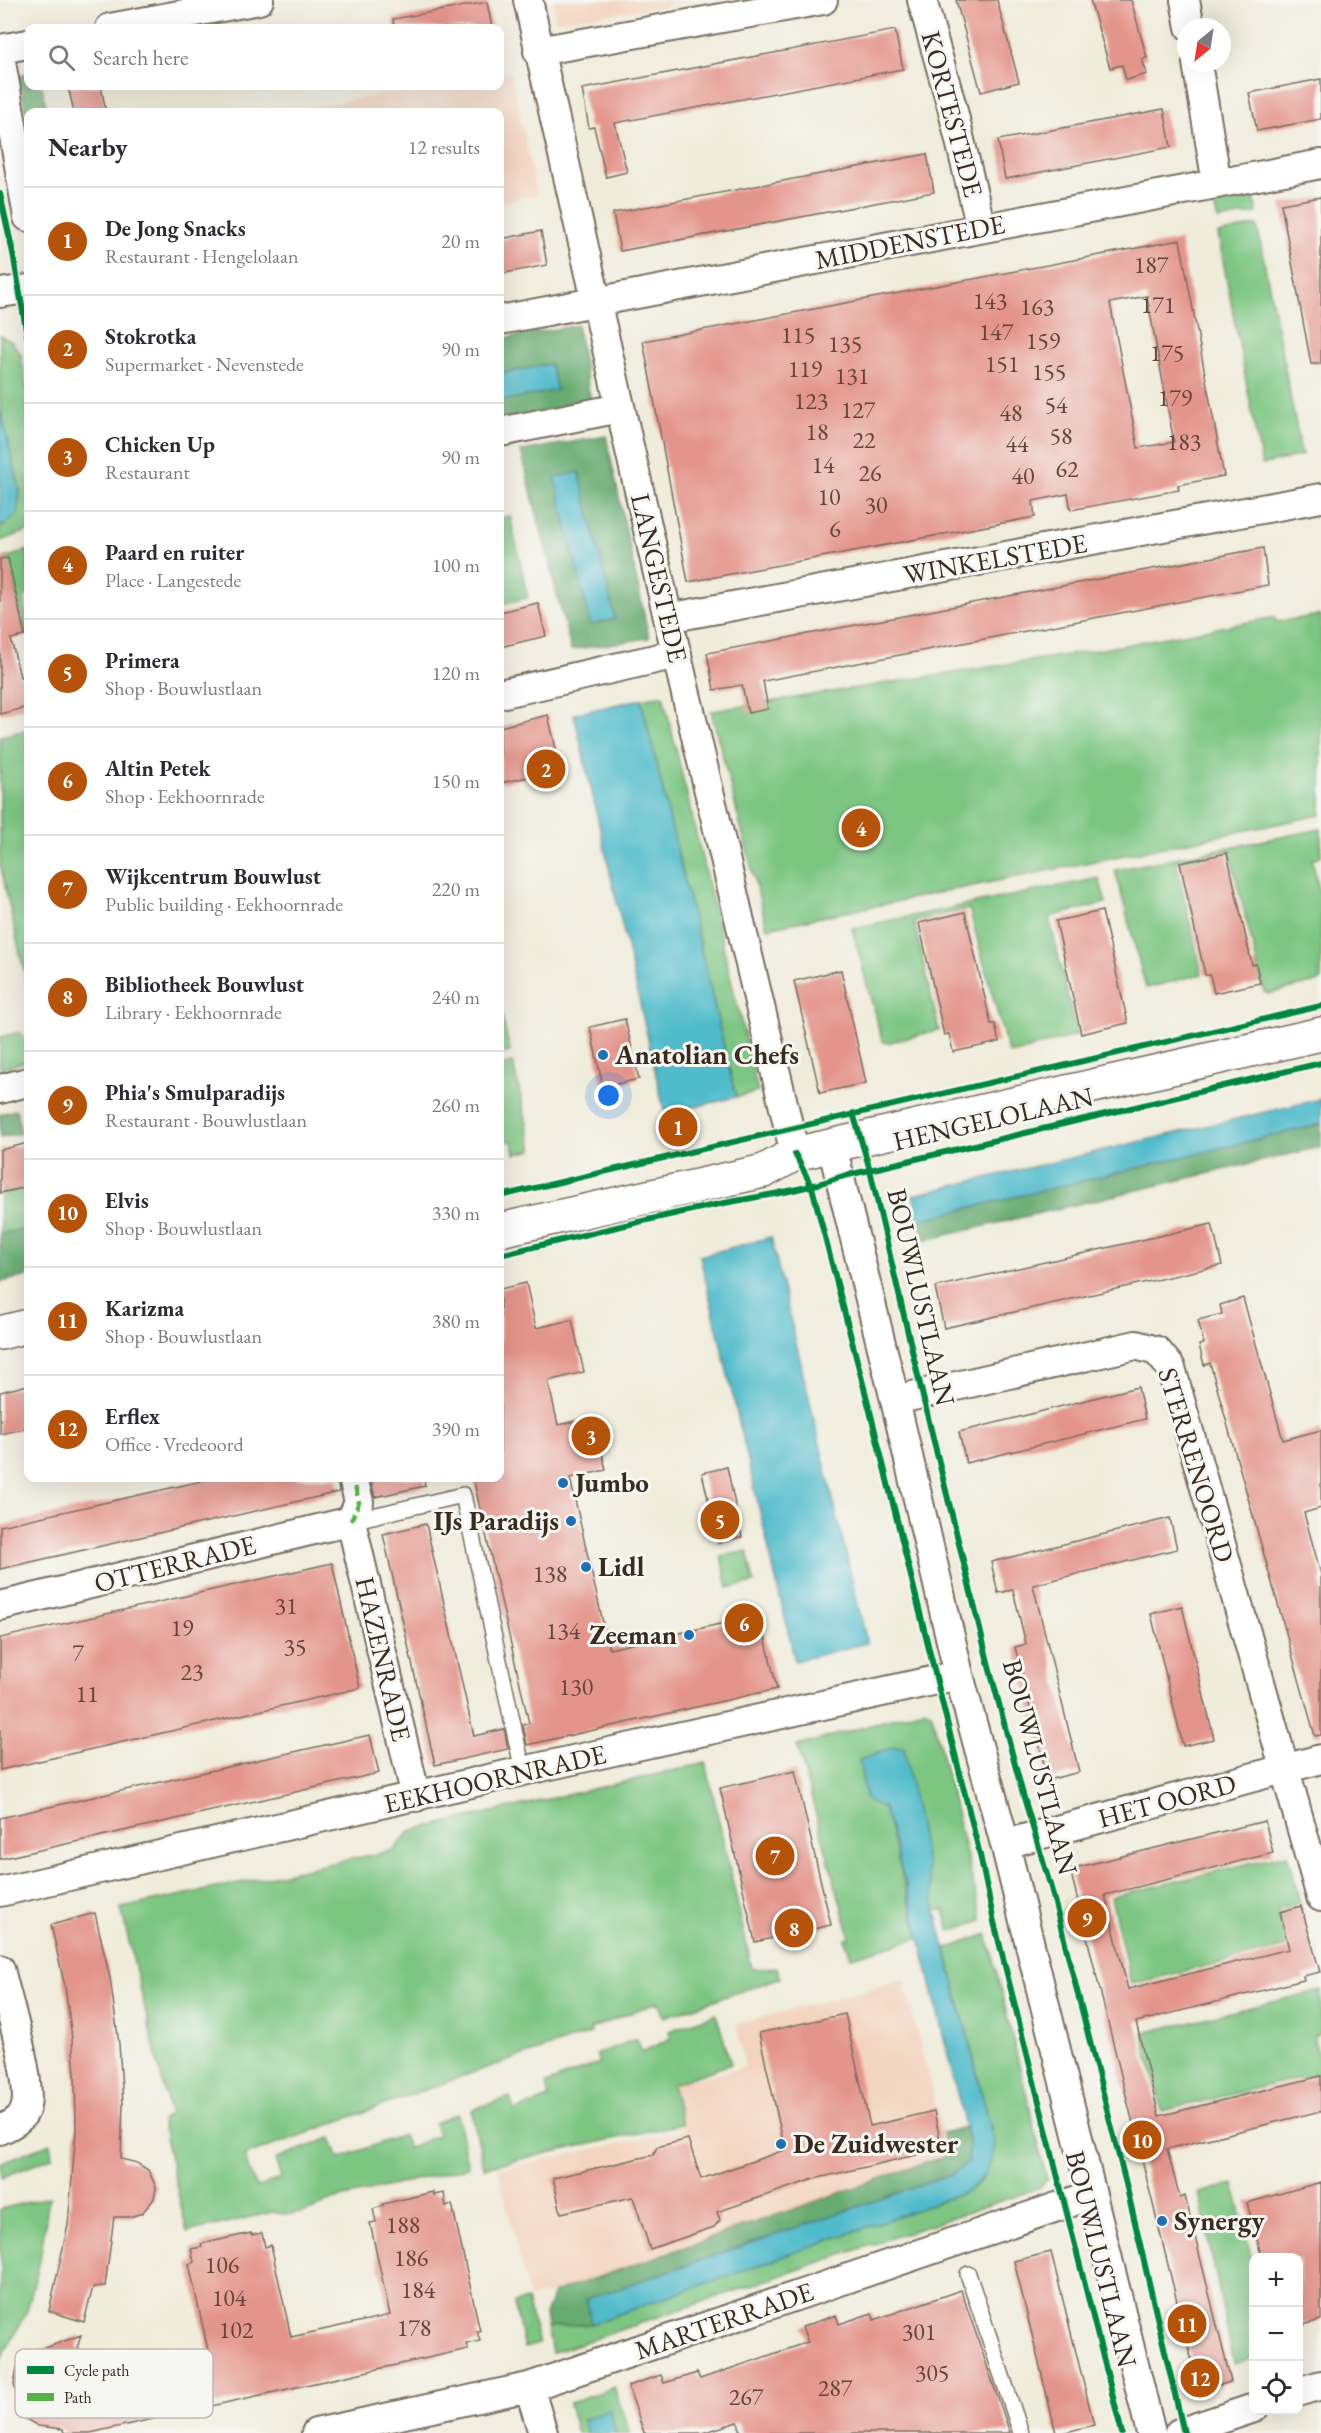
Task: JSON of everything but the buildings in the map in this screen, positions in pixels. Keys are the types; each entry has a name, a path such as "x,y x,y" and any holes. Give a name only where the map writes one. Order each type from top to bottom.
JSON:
{"street":[{"path":"131,24 259,0"},
{"name":"LANGESTEDE","path":"528,0 668,618 795,1154"},
{"path":"538,51 823,0"},
{"name":"KORTESTEDE","path":"922,0 952,107 981,228"},
{"path":"1185,0 1188,18"},
{"path":"0,49 24,45"},
{"path":"0,56 24,194"},
{"path":"1198,72 1217,184"},
{"name":"MIDDENSTEDE","path":"504,319 1321,164"},
{"path":"0,293 24,290"},
{"path":"504,431 620,408"},
{"name":"WINKELSTEDE","path":"668,618 1321,498"},
{"path":"504,693 677,654"},
{"name":"HENGELOLAAN","path":"504,1229 764,1171 795,1154 1321,1034"},
{"path":"0,1089 24,1083"},
{"name":"BOUWLUSTLAAN","path":"832,1146 895,1400 959,1675 1005,1844 1150,2433"},
{"name":"HENGELOLAAN","path":"504,1211 768,1151 795,1154"},
{"path":"0,1333 24,1327"},
{"name":"STERRENOORD","path":"895,1400 1136,1345 1157,1351 1171,1368 1321,1896"},
{"path":"351,1521 359,1502 354,1482"},
{"name":"OTTERRADE","path":"0,1606 351,1521"},
{"name":"HAZENRADE","path":"351,1521 416,1797"},
{"name":"EEKHOORNRADE","path":"0,1892 523,1771 959,1675"},
{"name":"HET OORD","path":"1005,1844 1321,1759"},
{"path":"0,1969 27,2084 26,2108 7,2127"},
{"name":"MARTERRADE","path":"316,2433 529,2387 1092,2195"},
{"path":"1303,2391 1321,2385"},
{"path":"529,2387 543,2433"},
{"path":"1179,2433 1249,2410"}],"lane":[{"path":"351,1521 463,1495 523,1771"},
{"path":"968,2274 1021,2433"}],"shaded area":[{"path":"554,0 668,0 669,6 555,21"},
{"path":"511,72 537,195 504,201 504,108 304,108 409,90 504,90 504,73"},
{"name":"De Zuidwester","path":"904,1980 948,2155 553,2293 529,2297 498,2169 683,2130 672,2084 745,2067 736,2024"}],"green space":[{"path":"24,75 24,90 43,90 46,108 25,108 19,77"},
{"path":"1253,194 1257,213 1218,220 1213,201"},
{"path":"1257,225 1302,455 1262,465 1218,234"},
{"path":"577,325 591,402 504,418 504,400 557,390 550,364 504,373 504,338"},
{"path":"0,335 12,342 21,354 24,372 24,532 0,541 0,528 5,526 20,491 0,409"},
{"path":"606,436 649,638 571,650 521,451"},
{"path":"510,516 528,598 504,603 504,517"},
{"path":"24,551 24,627 13,577 0,580 0,560"},
{"path":"1321,615 1321,815 767,928 711,711 1091,651 1275,617 1276,622"},
{"path":"663,695 758,1092 736,1097 641,699"},
{"path":"24,731 24,971 0,864 0,736"},
{"path":"1321,829 1321,856 1312,859 1321,898 1321,981 1268,994 1264,992 1229,850 1176,862 1202,974 1146,988 1115,870"},
{"path":"1099,878 1106,903 1049,917 1077,1035 1011,1054 1008,1052 969,909 914,921 939,1030 887,1043 882,1041 852,928"},
{"path":"504,1024 510,1052 504,1053"},
{"path":"20,1032 24,1038 24,1062 0,1069 0,1037"},
{"path":"513,1063 533,1150 515,1154 512,1141 504,1142 504,1065"},
{"path":"16,1110 21,1133 0,1138 0,1114"},
{"path":"1321,1124 1321,1147 925,1240 918,1220"},
{"path":"24,1188 24,1229 0,1234 0,1194"},
{"path":"24,1229 24,1277 0,1282 0,1234"},
{"path":"747,1551 754,1583 728,1588 721,1556"},
{"path":"925,1709 932,1714 982,1920 950,1931 944,1910 936,1910 884,1808 919,1938 851,1957 845,1939 850,1937 797,1746"},
{"path":"706,1763 752,1969 777,1968 780,1978 664,2017 658,2002 590,2029 591,2033 463,2076 244,2156 256,2188 281,2178 275,2159 331,2138 339,2158 403,2135 408,2148 438,2135 434,2123 457,2114 468,2167 328,2201 316,2208 301,2212 286,2214 273,2212 187,2232 161,2120 170,2114 121,1908 394,1850 410,1831"},
{"path":"1287,1854 1300,1903 1278,1909 1286,1947 1131,1984 1111,1897"},
{"path":"987,1934 1047,2179 1039,2188 552,2353 547,2327 591,2324 966,2192 982,2180 995,2145 946,1949"},
{"path":"1321,1990 1321,2033 1314,2035 1321,2073 1162,2111 1143,2033"},
{"path":"716,2014 731,2064 672,2084 682,2124 484,2167 471,2110 510,2097 514,2111 549,2098 546,2084 599,2063 596,2054 637,2039 642,2052 671,2038 669,2031"},
{"path":"965,2127 970,2147 968,2162 951,2175 587,2299 591,2324 547,2327 545,2315 553,2293 948,2155 942,2133"},
{"path":"50,2143 52,2158 0,2178 0,2163"},
{"path":"1234,2184 1250,2253 1249,2358 1234,2364 1199,2193"},
{"path":"49,2197 40,2260 27,2311 0,2362 0,2209"},
{"path":"527,2300 539,2344 524,2348 514,2303"},
{"path":"614,2387 630,2433 616,2433 609,2410 583,2420 587,2433 577,2433 569,2404"}],"water":[{"path":"550,364 557,390 504,400 504,373"},
{"path":"0,409 20,491 17,515 0,528"},
{"path":"579,472 615,619 591,625 555,478"},
{"path":"641,699 736,1097 665,1114 574,714"},
{"path":"1321,1099 1321,1124 918,1220 913,1195"},
{"path":"771,1237 867,1643 795,1661 700,1256"},
{"path":"895,1747 904,1748 934,1904 995,2145 986,2172 966,2192 591,2324 587,2299 951,2175 968,2162 970,2147 914,1914 884,1808 866,1800 859,1760"},
{"path":"609,2409 616,2433 587,2433 583,2420"}],"marked path":[{"path":"351,1521 359,1502 354,1482"}],"cycle path":[{"path":"0,194 24,318"},
{"path":"504,1195 1321,1006"},
{"path":"504,1254 684,1212 808,1187 840,1177 1321,1063"},
{"path":"853,1113 870,1170 989,1666 1022,1791 1051,1888 1126,2184 1184,2433"},
{"path":"795,1154 812,1187 869,1407 980,1855 994,1922 1122,2433"}],"place":[{"name":"Stokrotka","path":"546,769"},
{"name":"Paard en ruiter","path":"861,828"},
{"name":"Anatolian Chefs","path":"603,1055"},
{"name":"De Jong Snacks","path":"678,1127"},
{"name":"Chicken Up","path":"591,1436"},
{"name":"Jumbo","path":"563,1483"},
{"name":"Primera","path":"720,1520"},
{"name":"IJs Paradijs","path":"571,1521"},
{"name":"Lidl","path":"586,1567"},
{"name":"Altin Petek","path":"744,1623"},
{"name":"Zeeman","path":"689,1635"},
{"name":"Wijkcentrum Bouwlust","path":"775,1856"},
{"name":"Phia's Smulparadijs","path":"1087,1918"},
{"name":"Bibliotheek Bouwlust","path":"794,1928"},
{"name":"Elvis","path":"1142,2140"},
{"name":"De Zuidwester","path":"781,2144"},
{"name":"Synergy","path":"1162,2221"},
{"name":"Karizma","path":"1187,2324"},
{"name":"Erflex","path":"1200,2378"}]}
